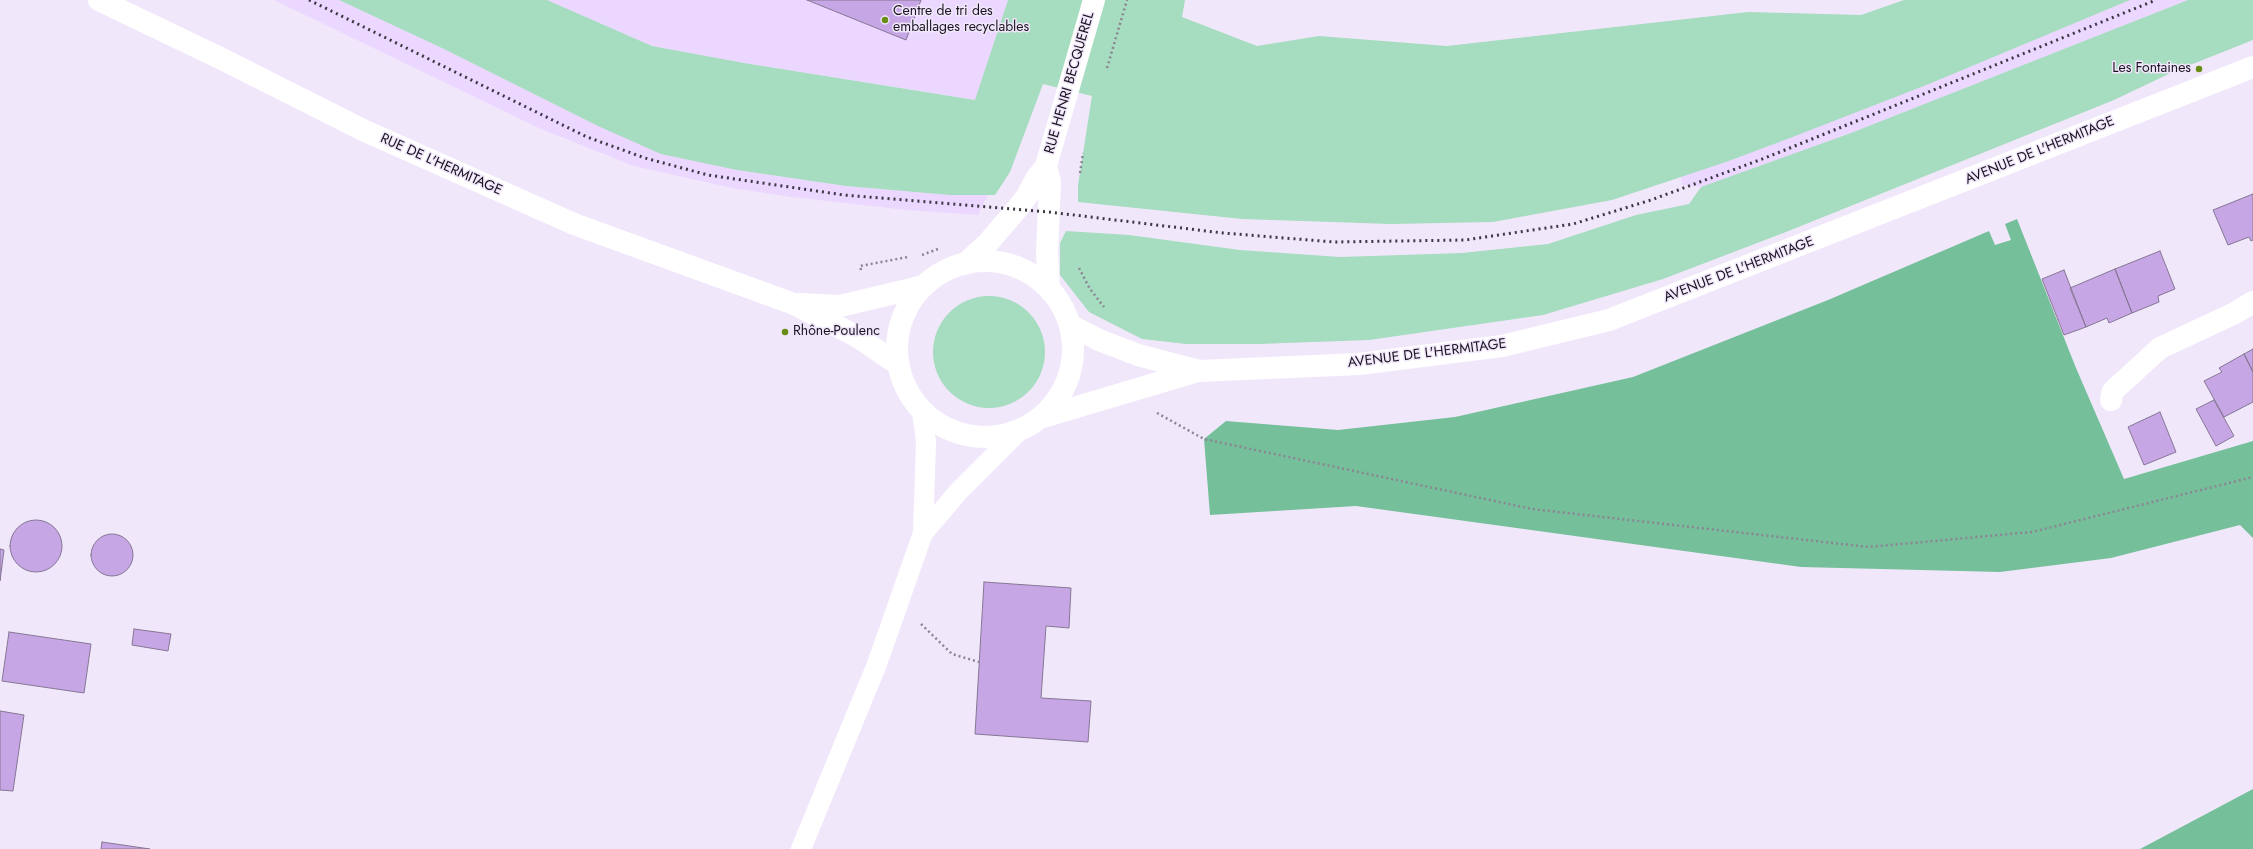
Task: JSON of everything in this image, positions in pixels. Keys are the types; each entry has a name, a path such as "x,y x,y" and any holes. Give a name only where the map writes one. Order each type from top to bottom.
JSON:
{"street":[{"name":"RUE DE L'HERMITAGE","path":"99,0 218,57 365,131 574,224 794,304 856,336 899,365"},
{"name":"RUE HENRI BECQUEREL","path":"965,264 987,244 1017,209 1046,166 1094,0"},
{"name":"AVENUE DE L'HERMITAGE","path":"1041,418 1132,389 1199,371 1360,364 1450,354 1502,346 1608,320 2253,67"},
{"name":"RUE HENRI BECQUEREL","path":"1046,166 1050,182 1047,252 1050,289"},
{"path":"983,262 1002,263 1035,277 1050,289 1062,306 1070,325 1074,350 1070,376 1059,399 1041,418 1019,431 994,437 968,436 943,427 922,411 907,390 899,365 898,344 902,323 910,303 924,286 936,276 965,264 983,262"},
{"name":"RUE DE L'HERMITAGE","path":"794,304 840,306 924,286"},
{"path":"2111,400 2113,391 2160,348 2235,313 2253,302"},
{"name":"AVENUE DE L'HERMITAGE","path":"1070,325 1098,340 1138,355 1199,371"}],"lane":[{"path":"801,849 877,664 923,533 926,442 922,411"},
{"path":"923,533 959,491 1019,431"}],"path":[{"path":"1076,262 1090,289 1108,314"},
{"path":"1132,389 1161,417 1204,439 1284,457 1532,509 1868,547 2032,532 2253,477"},
{"path":"919,622 952,654 979,662"}],"shaded area":[{"path":"274,0 339,0 444,49 598,126 737,170 846,186 950,195 988,195 978,215 907,210 791,197 732,188 634,166 539,128"},
{"path":"547,0 1008,0 976,100 744,63 652,46"},
{"path":"2130,0 2188,0 1851,133 1701,187 1682,185 1681,176 1726,162 1929,84"}],"green space":[{"path":"339,0 547,0 652,46 744,63 975,100 1008,0 1185,0 1182,17 1257,46 1319,36 1447,46 1748,12 1861,15 1904,0 2130,0 1929,84 1790,138 1726,162 1612,200 1493,222 1391,224 1242,219 1078,202 1078,185 1092,96 1043,84 1010,172 995,195 950,195 846,186 737,170 661,154 598,126 444,49"},
{"path":"2188,0 2253,0 2253,40 2175,71 2114,100 1786,232 1663,279 1543,315 1369,340 1258,344 1186,344 1142,339 1089,312 1060,275 1060,243 1066,231 1129,235 1240,250 1340,257 1462,253 1548,244 1636,215 1689,204 1701,187 1851,133"},
{"path":"2017,219 2076,368 2124,479 2253,441 2253,538 2240,525 2111,558 2000,572 1801,567 1356,506 1210,515 1204,439 1226,421 1338,430 1455,417 1633,377 1828,300 1989,231 1995,245 2011,240 2005,224"},
{"path":"989,296 1010,300 1029,312 1041,331 1045,352 1041,373 1029,392 1010,404 989,408 968,404 949,392 937,373 933,352 937,331 949,312 968,300"},
{"path":"2253,789 2253,849 2140,849"}],"building":[{"name":"Centre de tri des emballages recyclables","path":"807,0 921,0 906,40"},
{"path":"2253,194 2253,240 2251,241 2249,237 2228,245 2213,210"},
{"path":"2160,251 2175,289 2158,296 2159,302 2132,313 2115,269"},
{"path":"2115,269 2132,313 2109,323 2107,318 2086,327 2070,288"},
{"path":"2064,270 2086,327 2064,335 2042,279"},
{"path":"2253,349 2253,372 2244,354"},
{"path":"2244,354 2253,372 2253,402 2224,417 2204,381 2222,372 2219,368"},
{"path":"2214,400 2234,436 2216,446 2196,409"},
{"path":"2160,412 2176,452 2144,465 2128,427"},
{"path":"31,520 41,520 55,527 62,541 62,551 55,565 41,572 31,572 21,568 14,561 10,551 10,541 14,531 21,524"},
{"path":"108,534 116,534 127,540 133,551 133,559 127,570 116,576 108,576 97,570 91,559 91,551 97,540"},
{"path":"0,549 4,550 0,581"},
{"path":"984,582 1071,588 1069,628 1046,626 1041,698 1091,701 1088,742 975,734"},
{"path":"134,629 171,634 168,651 132,645"},
{"path":"9,632 91,644 84,693 2,681"},
{"path":"0,711 24,715 13,791 0,790"},
{"path":"102,842 150,849 101,849"}],"railway":[{"path":"309,0 587,137 645,158 708,175 844,195 1049,212 1223,233 1334,242 1465,240 1573,224 1651,200 1765,158 2156,0"}],"place":[{"name":"Centre de tri des emballages recyclables","path":"885,20"},
{"name":"Les Fontaines","path":"2199,69"},
{"name":"Rhône-Poulenc","path":"785,332"}]}
